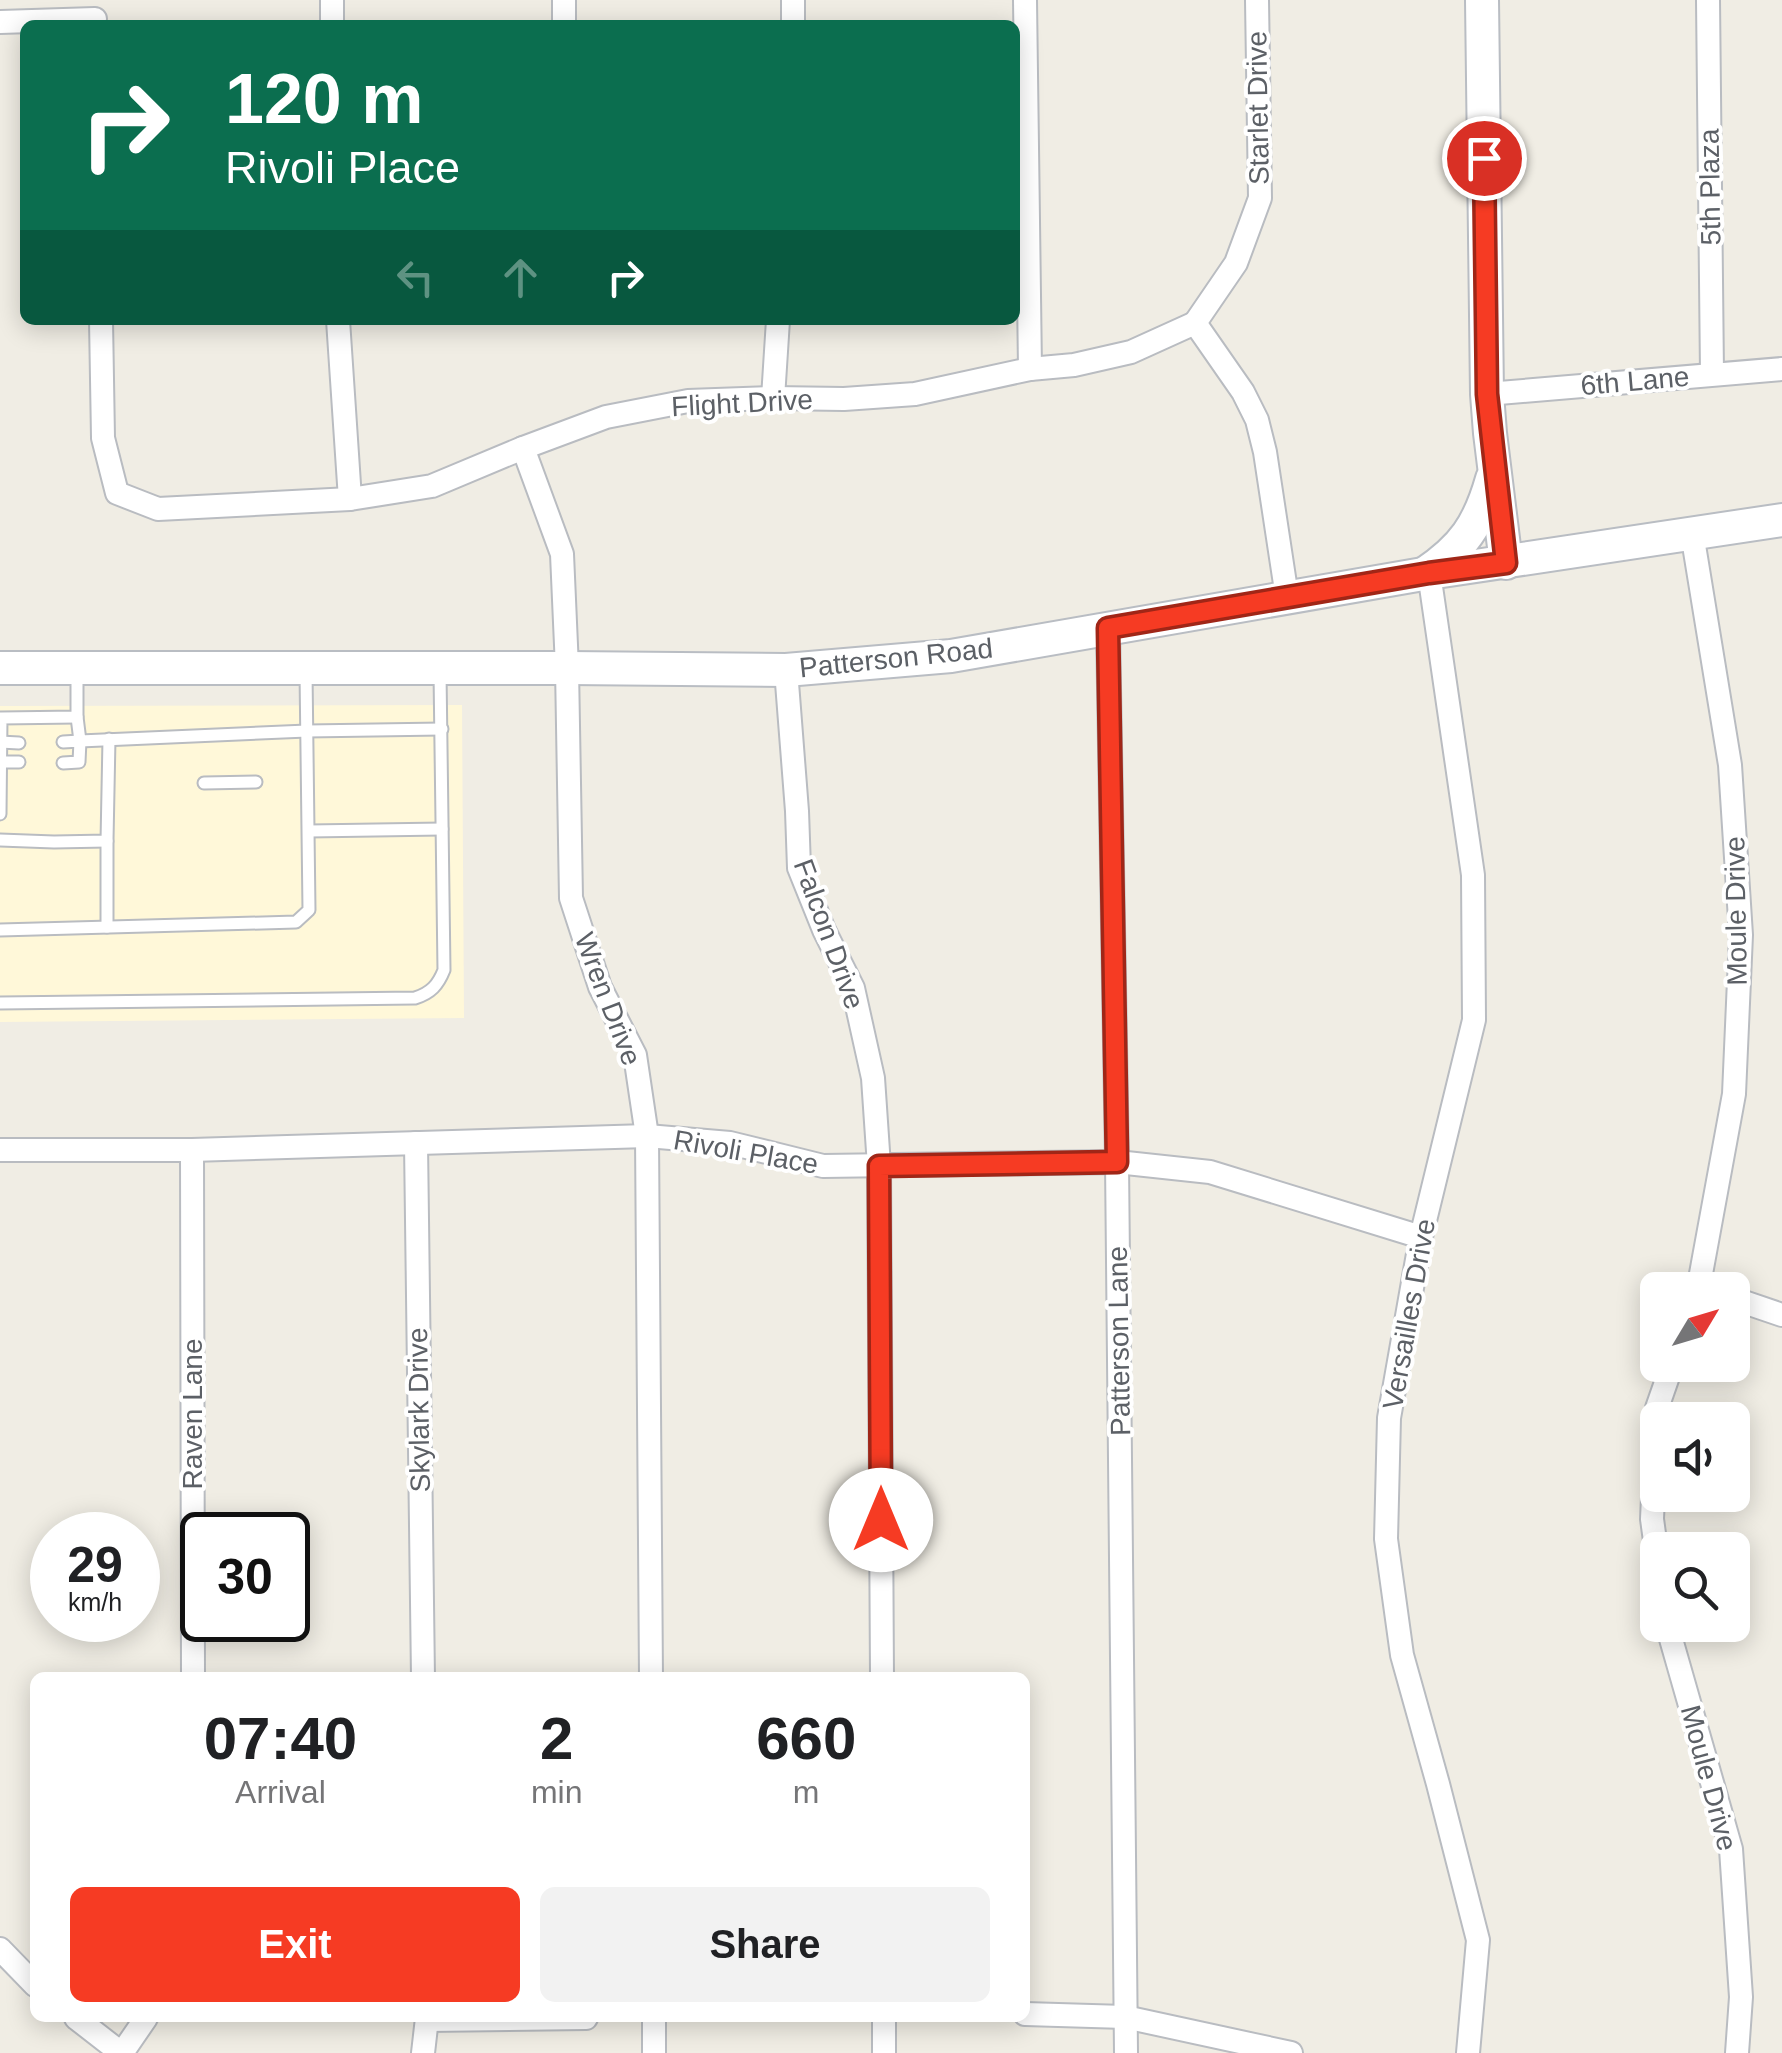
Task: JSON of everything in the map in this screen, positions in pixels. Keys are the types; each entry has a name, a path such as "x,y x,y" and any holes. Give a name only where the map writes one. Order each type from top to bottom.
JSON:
{"main road":[{"path":"1482,0 1487,394 1506,563"},
{"path":"1426,573 1448,557 1473,529 1495,470"},
{"name":"Patterson Road","path":"0,668 786,670 950,656 1426,573 1782,520"},
{"path":"0,643 12,651 132,654 140,668"}],"street":[{"path":"1025,0 1030,369"},
{"name":"Starlet Drive","path":"1194,323 1236,263 1260,198 1257,0"},
{"name":"5th Plaza","path":"1708,0 1712,374"},
{"path":"27,20 95,15"},
{"path":"1194,323 1243,392 1257,420 1287,597"},
{"name":"Flight Drive","path":"100,325 103,438 117,493 158,509 350,500 432,486 606,417 688,401 915,394 1131,352 1194,323"},
{"path":"338,325 350,500"},
{"path":"772,398 778,325"},
{"name":"6th Lane","path":"1487,394 1782,369"},
{"name":"Wren Drive","path":"522,448 562,554 571,898 600,987 635,1055 647,1136 651,1672"},
{"name":"Moule Drive","path":"1692,532 1730,765 1741,935 1734,1094 1705,1272"},
{"name":"Versailles Drive","path":"1426,573 1473,875 1474,1020 1421,1238 1389,1418 1386,1539 1402,1655 1478,1940 1468,2053"},
{"name":"Patterson Lane","path":"1108,628 1126,2053"},
{"name":"Falcon Drive","path":"786,670 799,868 824,930 854,988 873,1078 879,1166 882,1672"},
{"name":"Rivoli Place","path":"0,1150 192,1150 647,1136 730,1144 823,1166 1117,1162 1210,1172 1421,1238"},
{"name":"Skylark Drive","path":"416,1143 423,1672"},
{"name":"Raven Lane","path":"192,1150 193,1672"},
{"path":"1750,1304 1782,1316"},
{"path":"1654,1532 1657,1408 1666,1382"},
{"name":"Moule Drive","path":"1672,1642 1731,1850 1741,1997 1738,2053"},
{"path":"0,1949 30,1980"},
{"path":"1030,2014 1125,2017 1292,2053"},
{"path":"81,2022 122,2053 143,2022"},
{"path":"423,2053 427,2022"},
{"path":"654,2022 654,2053"},
{"path":"884,2022 884,2053"}],"lane":[{"path":"63,762 79,762 76,668"},
{"path":"0,930 296,922 309,910 306,668"},
{"path":"0,1003 424,995 439,983 444,970 440,668"},
{"path":"0,816 1,718 77,717"},
{"path":"64,742 442,729"},
{"path":"107,927 109,739"},
{"path":"0,742 19,743"},
{"path":"1,762 20,762"},
{"path":"204,783 256,782"},
{"path":"309,831 442,829"},
{"path":"0,840 107,841"}],"shaded area":[{"path":"462,705 464,1018 0,1022 0,706"}],"route":[{"path":"881,1520 879,1166 1117,1162 1108,628 1506,563 1487,394 1484,158"}]}
